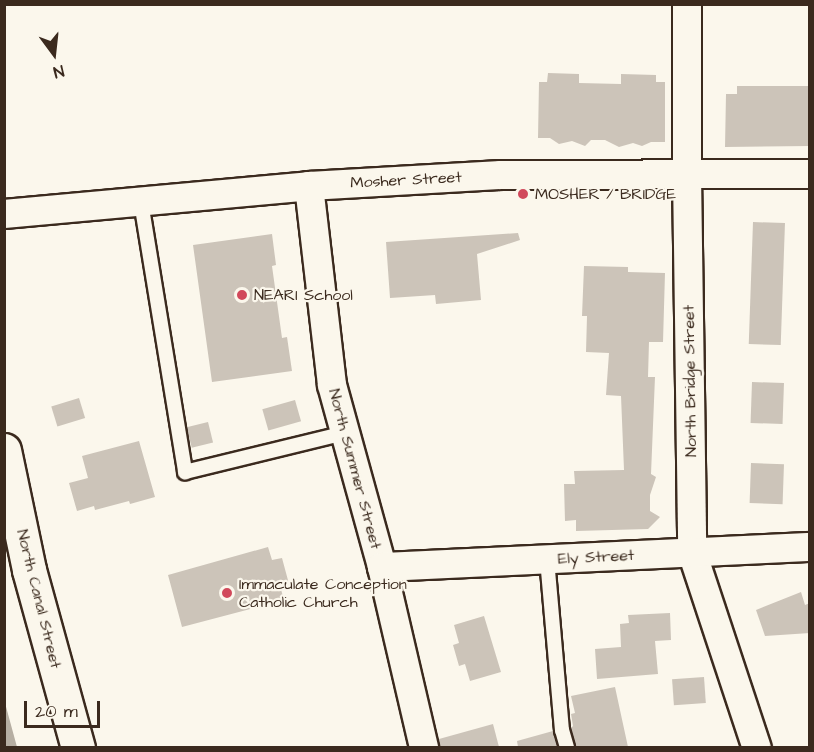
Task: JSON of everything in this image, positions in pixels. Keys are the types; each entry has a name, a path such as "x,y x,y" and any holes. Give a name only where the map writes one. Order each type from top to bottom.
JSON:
{"street":[{"name":"North Bridge Street","path":"687,4 692,552 757,747"},
{"name":"Mosher Street","path":"4,214 309,186 501,174 810,174"},
{"name":"North Summer Street","path":"309,186 332,385 382,567 420,747"},
{"name":"North Canal Street","path":"4,450 29,570 78,747"},
{"name":"Ely Street","path":"382,567 810,547"}],"lane":[{"path":"141,202 185,472 345,434"},
{"path":"547,559 562,730 567,747"}],"shaded area":[{"path":"5,703 17,747 5,747"}],"building":[{"path":"548,73 579,74 579,83 621,84 621,74 656,75 656,82 665,82 665,142 651,142 642,146 633,143 619,147 605,140 591,140 585,146 572,141 559,144 550,138 538,138 539,82 547,82"},
{"path":"737,86 810,86 810,146 725,147 726,94 737,94"},
{"path":"753,222 785,223 781,345 749,344"},
{"path":"518,233 520,240 477,254 481,300 436,304 435,295 390,298 386,242"},
{"path":"272,234 276,265 272,266 282,338 287,337 292,371 212,382 193,245"},
{"path":"584,266 628,267 628,272 665,273 663,342 649,342 648,377 655,377 651,474 656,477 650,495 650,511 660,517 648,529 576,531 576,520 565,521 564,484 575,484 574,471 624,470 621,396 606,395 609,353 586,352 587,316 582,316"},
{"path":"752,382 784,383 783,424 751,423"},
{"path":"79,398 85,418 57,427 51,406"},
{"path":"295,400 301,421 268,431 262,409"},
{"path":"208,422 213,442 192,448 187,427"},
{"path":"139,441 155,497 130,504 129,501 95,510 94,506 77,511 69,483 88,478 82,456"},
{"path":"751,463 784,464 783,504 750,503"},
{"name":"Immaculate Conception Catholic Church","path":"268,547 272,560 282,558 289,584 280,586 284,600 182,627 168,575"},
{"path":"801,592 805,605 810,603 810,633 765,636 756,610"},
{"path":"670,613 671,640 655,641 658,674 597,679 595,649 621,647 620,624 629,623 628,615"},
{"path":"484,616 501,672 470,681 465,664 459,666 453,645 459,643 454,625"},
{"path":"704,677 706,703 674,705 672,679"},
{"path":"615,687 628,747 576,747 571,728 573,726 571,714 575,713 571,696"},
{"path":"493,724 499,747 440,747 439,739"},
{"path":"553,731 558,747 518,747 517,741"}],"place":[{"name":"MOSHER / BRIDGE","path":"523,194"},
{"name":"NEARI School","path":"242,295"},
{"name":"Immaculate Conception Catholic Church","path":"227,593"}]}
